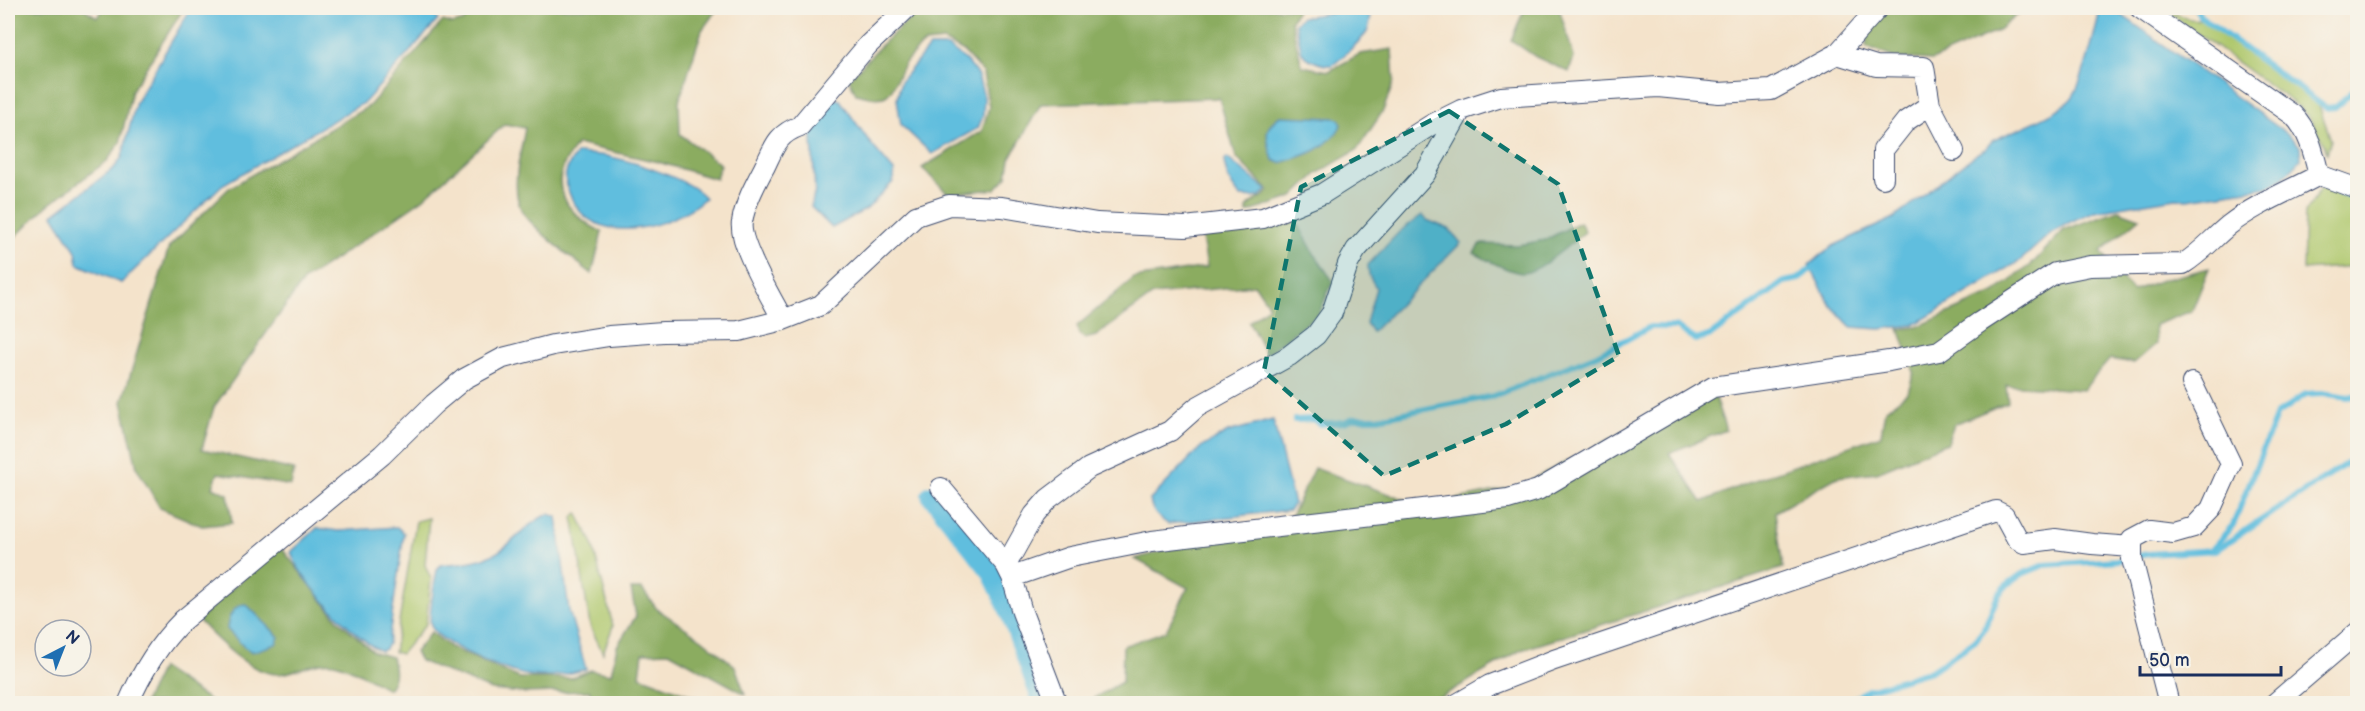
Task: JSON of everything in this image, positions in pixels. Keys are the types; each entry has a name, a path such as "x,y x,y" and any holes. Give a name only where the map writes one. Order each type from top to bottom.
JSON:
{"street":[{"path":"783,320 746,248 741,223 754,188 776,143 785,132 800,126 868,45 908,8"},
{"path":"128,704 150,659 183,620 382,455 434,404 464,379 503,358 553,345 663,332 739,331 783,320 821,305 916,216 949,205 1002,207 1097,223 1185,227 1263,218 1322,194 1431,125 1461,110 1501,97 1658,87 1719,93 1771,90 1837,54 1878,8"},
{"path":"2140,8 2293,115 2300,122 2314,151 2319,175"},
{"path":"1837,54 1876,66 1924,67 1930,105 1953,151"},
{"path":"1883,177 1883,150 1906,121 1930,105"},
{"path":"1009,571 1034,515 1048,499 1089,468 1170,431 1197,407 1288,356 1316,335 1332,313 1347,264 1356,250 1425,174 1461,110"},
{"path":"1009,571 1152,541 1508,499 1538,490 1713,387 1889,361 1940,351 2055,273 2090,266 2183,264 2229,225 2319,175 2358,189"},
{"path":"2169,704 2132,554 2132,539 2149,530 2173,533 2194,526 2211,509 2231,464 2192,383"},
{"path":"941,488 1009,571 1057,704"},
{"path":"1457,704 1490,685 1554,660 1996,511 2004,515 2018,539 2024,543 2055,539 2092,544 2132,554"},
{"path":"2274,704 2358,632"}],"highlighted area":[{"path":"1449,111 1558,184 1619,356 1506,424 1384,476 1264,371 1301,187"}],"green space":[{"path":"8,8 83,8 97,17 105,8 184,8 132,90 120,143 107,161 47,206 8,244"},
{"path":"469,8 718,8 702,30 679,101 680,134 720,164 716,179 658,162 577,144 562,169 561,190 564,199 576,215 602,232 592,274 552,242 524,214 517,198 516,188 525,128 505,124 423,199 303,281 214,407 202,449 294,470 291,486 218,473 213,487 228,494 232,523 202,526 160,508 137,468 122,402 169,247 229,188 369,106 443,21 453,24 464,21"},
{"path":"922,8 1298,8 1291,21 1302,66 1329,71 1360,54 1392,49 1394,81 1383,111 1357,150 1318,173 1293,197 1247,213 1249,205 1269,191 1236,157 1219,98 1041,104 1010,159 1007,177 995,189 948,194 922,168 982,131 989,107 983,73 964,52 944,41 925,43 915,52 904,65 891,91 882,97 856,94 849,79 885,41"},
{"path":"1525,8 1559,8 1574,57 1569,72 1536,57 1511,40"},
{"path":"1889,8 2025,8 1996,32 1932,60 1895,58 1866,47 1868,29"},
{"path":"2162,8 2185,18 2201,19 2318,103 2331,140 2327,153 2316,128 2299,107"},
{"path":"2321,188 2336,188 2357,196 2357,266 2303,270 2305,213"},
{"path":"2118,210 2140,218 2101,251 2132,291 2162,280 2209,268 2192,311 2155,325 2156,344 2134,363 2110,359 2083,390 2006,385 2008,402 1954,424 1947,443 1877,472 1837,477 1775,512 1783,568 1521,650 1441,697 1355,704 1102,704 1094,698 1122,682 1123,646 1166,631 1188,588 1135,559 1182,545 1284,531 1314,468 1424,506 1520,486 1635,426 1714,395 1726,430 1669,453 1702,502 1752,481 1881,435 1885,410 1908,392 1914,372 1899,329 1917,327 1994,293 2031,265 2064,230"},
{"path":"1295,218 1315,255 1333,281 1319,313 1266,354 1249,322 1269,306 1255,285 1153,295 1096,336 1085,339 1079,334 1077,326 1134,278 1207,267 1202,237 1260,228"},
{"path":"1580,222 1585,232 1555,257 1529,272 1510,270 1474,253 1480,244 1518,245 1545,240"},
{"path":"577,513 592,542 613,626 603,653 590,626 573,517"},
{"path":"429,518 425,565 431,579 426,624 401,654 394,652 416,521"},
{"path":"279,545 338,620 374,652 392,657 394,674 388,689 338,664 315,664 278,674 267,672 234,654 198,620"},
{"path":"631,589 642,589 657,609 702,639 735,666 745,694 669,652 643,653 640,676 711,703 591,703 590,691 523,693 491,690 420,661 415,652 431,632 450,647 519,678 571,678 591,670 611,674 617,646 636,616"},
{"path":"161,668 214,703 144,703"}],"water":[{"path":"191,8 428,8 438,20 365,102 222,185 121,283 78,264 76,251 53,215 115,167 122,157 136,102"},
{"path":"1361,8 1372,9 1367,32 1335,64 1320,63 1302,53 1295,23 1302,17"},
{"path":"2112,8 2289,135 2300,146 2301,159 2283,178 2267,187 2095,211 2051,233 2020,261 1914,325 1880,329 1851,327 1830,304 1809,265 1833,246 1894,218 1985,149 1992,141 2044,117 2070,100 2084,71 2100,9"},
{"path":"929,47 948,47 967,61 978,76 984,97 983,116 978,128 932,154 901,125 897,99 901,81"},
{"path":"832,98 840,100 871,144 894,171 893,182 867,209 832,228 811,207 815,191 811,122"},
{"path":"1280,116 1333,118 1339,119 1342,124 1337,133 1323,145 1307,154 1280,163 1273,160 1267,135 1270,126"},
{"path":"577,153 607,156 647,167 676,178 705,198 673,218 653,225 633,229 613,228 596,223 581,212 568,188 566,173"},
{"path":"1227,158 1267,190 1252,198 1241,197 1228,176 1224,161"},
{"path":"1422,215 1427,220 1449,229 1461,243 1372,332 1366,323 1376,288 1369,275 1368,265 1399,232"},
{"path":"1273,420 1294,504 1289,510 1168,524 1156,514 1150,500 1200,448 1228,432"},
{"path":"549,514 557,517 569,611 586,669 549,676 518,673 474,656 436,632 431,625 430,614 437,570 440,565 473,561 492,555 507,546 533,523"},
{"path":"397,527 404,533 388,644 381,651 344,622 316,592 296,564 291,552 317,528 338,531"},
{"path":"246,604 279,637 276,644 252,652 227,629 232,613 241,605"}],"waterway":[{"path":"2196,8 2200,16 2326,108 2335,107 2358,87"},
{"path":"2338,192 2358,200"},
{"path":"1295,420 1314,419 1320,424 1344,422 1354,418 1378,418 1494,396 1597,355 1650,327 1676,327 1696,340 1711,335 1784,282 1799,279 1809,270 1816,269"},
{"path":"2210,551 2233,525 2277,414 2306,394 2321,393 2349,397 2358,395"},
{"path":"1845,704 1868,690 1931,671 1975,641 1984,629 1998,595 2022,574 2044,565 2120,560 2148,554 2216,550 2358,456"},
{"path":"931,495 991,571 1008,607 1043,704"}]}
